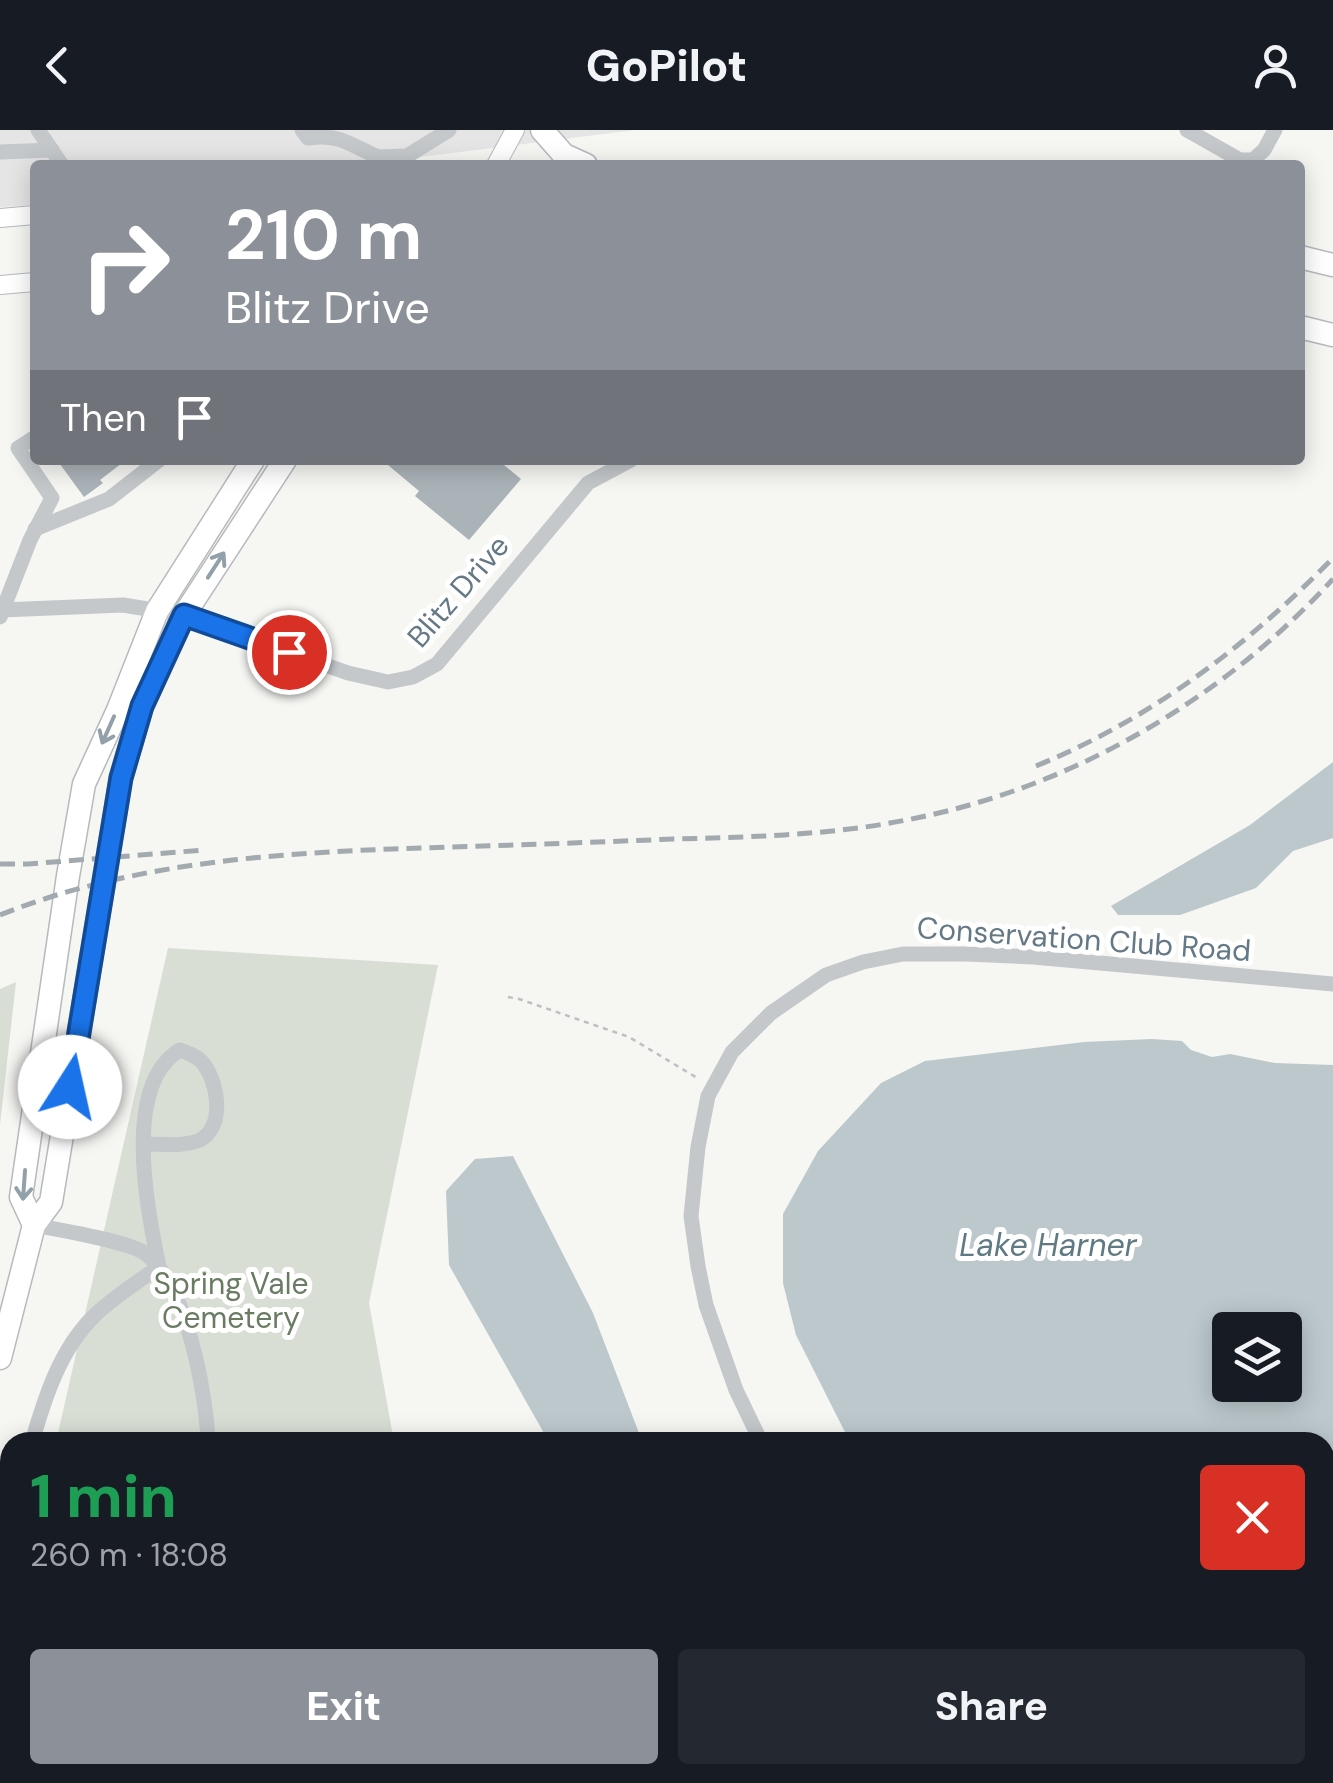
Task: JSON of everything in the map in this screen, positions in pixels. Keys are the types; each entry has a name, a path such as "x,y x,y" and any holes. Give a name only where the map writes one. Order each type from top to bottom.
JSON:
{"highway":[{"path":"542,130 564,155 575,160"},
{"path":"1305,258 1333,265"},
{"path":"1305,328 1333,335"},
{"path":"34,1225 21,1198 84,784 157,611 250,465"},
{"path":"0,1358 34,1225 51,1202 121,778 142,706 184,615 282,465"}],"main road":[{"path":"499,160 515,130"},
{"path":"0,218 30,215"},
{"path":"0,285 30,282"}],"street":[{"path":"38,130 59,160"},
{"path":"384,160 407,156 449,130"},
{"path":"1187,130 1240,160 1253,160 1275,130"},
{"path":"304,134 327,135 358,145 377,160"},
{"path":"0,152 52,150"},
{"path":"1,613 52,498 18,448 30,440"},
{"path":"35,529 108,499 153,465"},
{"name":"Blitz Drive","path":"1,613 123,605 184,615 348,673 388,682 413,678 436,664 588,483 621,465"},
{"name":"Conservation Club Road","path":"756,1432 736,1390 706,1305 691,1216 708,1096 732,1052 771,1013 826,975 862,962 903,954 1033,957 1333,984"},
{"path":"144,1144 189,1143 209,1133 216,1116 214,1086 202,1062 192,1054 180,1050 168,1058 148,1098 144,1144 146,1196 158,1267 188,1328 208,1432"},
{"path":"34,1225 125,1245 144,1252 158,1267"},
{"path":"35,1432 50,1385 79,1334 95,1315 158,1267"}],"path":[{"path":"508,997 629,1037 713,1087"}],"shaded area":[{"path":"0,130 635,130 397,160 30,160 30,205 0,207"}],"green space":[{"name":"Spring Vale Cemetery","path":"168,948 438,965 369,1303 392,1432 58,1432"},
{"path":"16,982 0,1125 0,989"}],"water":[{"path":"1333,762 1333,838 1293,851 1256,888 1180,915 1118,915 1111,906 1250,825"},
{"name":"Lake Harner","path":"1152,1039 1182,1041 1191,1050 1212,1057 1230,1054 1275,1063 1333,1065 1333,1432 845,1432 796,1335 783,1283 783,1214 818,1151 881,1083 925,1061 1084,1042"},
{"path":"513,1156 593,1313 639,1432 543,1432 449,1265 446,1191 475,1159"}],"building":[{"path":"61,465 120,465 100,480 103,483 84,497"},
{"path":"388,465 504,465 521,479 469,540 415,496 419,491"}],"railway":[{"path":"1036,766 1158,703 1232,650 1333,558"},
{"path":"0,915 95,884 243,859 343,851 797,834 921,817 1036,782 1145,730 1245,661 1333,579"},
{"path":"0,864 204,850"}],"route":[{"path":"70,1087 121,778 142,706 184,615 289,652"}]}
